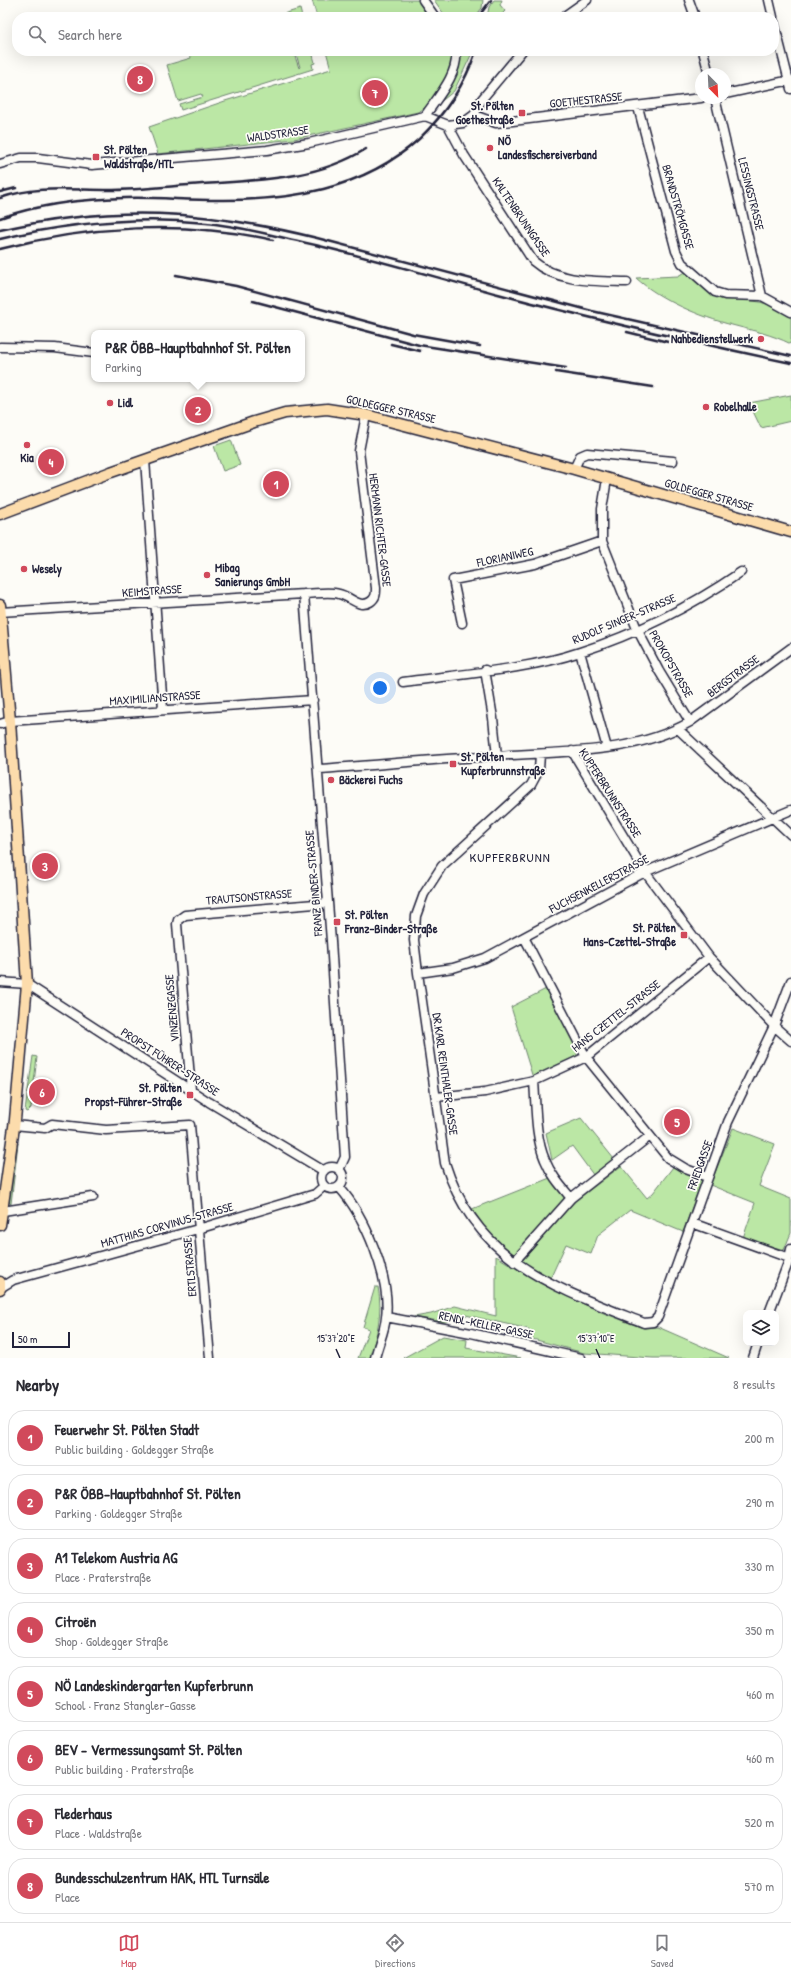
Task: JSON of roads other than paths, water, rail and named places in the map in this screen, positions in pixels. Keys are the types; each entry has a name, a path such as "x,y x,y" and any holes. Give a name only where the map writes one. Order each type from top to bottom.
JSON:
{"main road":[{"name":"GOLDEGGER STRASSE","path":"0,514 145,460 254,422 285,413 327,409 366,415 574,469 791,532"},
{"path":"0,605 10,721 27,984 14,1125 0,1225"},
{"path":"0,1282 0,1288"}],"street":[{"path":"423,0 431,12"},
{"path":"570,12 587,0"},
{"path":"689,0 693,12"},
{"path":"768,0 772,12"},
{"path":"731,93 790,83 779,41"},
{"path":"456,56 456,62 449,78 425,116 448,124 463,123 474,115 482,99 518,56"},
{"path":"704,56 707,68"},
{"name":"GOETHESTRASSE","path":"474,115 496,123 638,107 695,99"},
{"name":"LESSINGSTRASSE","path":"717,104 762,296"},
{"name":"BRANDSTRÖMGASSE","path":"638,107 679,258 715,292 725,295 762,296 791,312"},
{"name":"WALDSTRASSE","path":"0,164 21,158 38,158 92,165 268,150 309,143 425,116"},
{"name":"KALTENBRUNNGASSE","path":"448,124 464,154 533,261 551,273 584,281 627,282"},
{"path":"0,347 55,348 91,353"},
{"name":"HERMANN RICHTER-GASSE","path":"304,594 339,594 362,604 373,600 376,593 359,451 366,415"},
{"name":"GOLDEGGER STRASSE","path":"574,469 580,456 587,452 673,461"},
{"path":"145,460 164,709"},
{"name":"PROKOPSTRASSE","path":"607,479 602,510 602,541 637,629 659,671 690,722"},
{"name":"FLORIANIWEG","path":"462,623 453,580 535,564 602,541"},
{"name":"RUDOLF SINGER-STRASSE","path":"403,682 536,662 580,652 637,629 683,608 741,572"},
{"name":"KEIMSTRASSE","path":"0,612 304,594"},
{"name":"FRANZ BINDER-STRASSE","path":"304,594 318,769 344,1157 339,1170"},
{"name":"BERGSTRASSE","path":"572,751 607,748 650,740 678,729 690,722 791,648"},
{"path":"580,652 607,748"},
{"path":"485,670 493,718 497,756"},
{"name":"MAXIMILIANSTRASSE","path":"0,724 10,721 164,709 313,700"},
{"path":"678,729 791,835"},
{"name":"KUPFERBRUNNSTRASSE","path":"318,769 572,751 645,872 709,957 774,1026 791,1041"},
{"name":"DR.KARL REINTHALER-GASSE","path":"540,754 539,770 531,785 442,866 424,894 416,916 415,934 418,973 445,1162 452,1184 469,1214 484,1235 514,1262 568,1293 644,1323 653,1322 658,1317"},
{"name":"FUCHSENKELLERSTRASSE","path":"418,973 453,968 485,958 645,872 791,810"},
{"name":"TRAUTSONSTRASSE","path":"177,924 178,920 185,915 327,903"},
{"name":"VINZENZGASSE","path":"177,924 192,1090"},
{"path":"524,937 586,1057 668,1158 686,1169 707,1177"},
{"name":"HANS CZETTEL-STRASSE","path":"436,1097 485,1092 534,1081 586,1057 709,957"},
{"name":"FRIEDGASSE","path":"658,1317 728,1122 774,1026 791,981"},
{"name":"PROPST FÜHRER-STRASSE","path":"0,982 27,984 192,1090 324,1171"},
{"path":"534,1081 540,1144 545,1160 554,1177 571,1198"},
{"name":"ERTLSTRASSE","path":"14,1125 45,1128 52,1124 106,1130 190,1125 210,1358"},
{"path":"514,1262 571,1198 650,1136"},
{"path":"332,1167 339,1170 343,1179 339,1187 331,1190 324,1186 321,1177 324,1171 332,1167"},
{"name":"MATTHIAS CORVINUS-STRASSE","path":"0,1288 14,1280 198,1229 315,1194 324,1186"},
{"path":"339,1187 350,1200 363,1222 376,1257 386,1295 386,1317 375,1358"},
{"path":"3,1211 93,1197"},
{"path":"692,1223 789,1258"},
{"path":"770,1310 791,1249"},
{"name":"MATTHIAS CORVINUS-STRASSE","path":"0,1279 14,1280"},
{"name":"RENDL-KELLER-GASSE","path":"386,1317 471,1333 582,1358"},
{"path":"752,1358 757,1346"}],"railway":[{"path":"482,12 491,0"},
{"path":"0,218 30,209 77,201 136,198 243,200 297,195 324,189 349,181 374,170 397,156 428,130 437,120 460,87 474,56"},
{"path":"0,198 27,191 40,190 131,189 286,177 327,167 366,149"},
{"path":"0,192 16,188"},
{"path":"0,230 82,216 121,214 197,216 236,221 317,238 592,311 791,356"},
{"path":"0,239 26,233 102,222 154,220 229,226 348,253 534,304 607,322 791,363"},
{"path":"0,249 67,235 136,228 205,230 273,240"},
{"path":"176,275 236,286 413,334 480,346"},
{"path":"253,301 419,345 566,368"},
{"path":"627,332 668,342"},
{"path":"391,344 420,351"},
{"path":"556,372 653,387"}],"place":[{"name":"Bundesschulzentrum HAK, HTL Turnsäle","path":"140,79"},
{"name":"Flederhaus","path":"375,93"},
{"name":"St. Pölten Goethestraße","path":"522,113"},
{"name":"NÖ Landesfischereiverband","path":"490,148"},
{"name":"St. Pölten Waldstraße/HTL","path":"96,157"},
{"name":"Nahbedienstellwerk","path":"761,339"},
{"name":"Lidl","path":"110,403"},
{"name":"Robelhalle","path":"706,407"},
{"name":"P&R ÖBB-Hauptbahnhof St. Pölten","path":"198,410"},
{"name":"Kia","path":"27,445"},
{"name":"Citroën","path":"51,462"},
{"name":"Feuerwehr St. Pölten Stadt","path":"276,484"},
{"name":"Wesely","path":"24,569"},
{"name":"Mibag Sanierungs GmbH","path":"207,575"},
{"name":"St. Pölten Kupferbrunnstraße","path":"453,764"},
{"name":"Bäckerei Fuchs","path":"331,780"},
{"name":"A1 Telekom Austria AG","path":"45,866"},
{"name":"St. Pölten Franz-Binder-Straße","path":"337,922"},
{"name":"St. Pölten Hans-Czettel-Straße","path":"684,935"},
{"name":"BEV - Vermessungsamt St. Pölten","path":"42,1092"},
{"name":"St. Pölten Propst-Führer-Straße","path":"190,1095"},
{"name":"NÖ Landeskindergarten Kupferbrunn","path":"677,1122"}],"district":[{"name":"KUPFERBRUNN","path":"510,857"}]}
